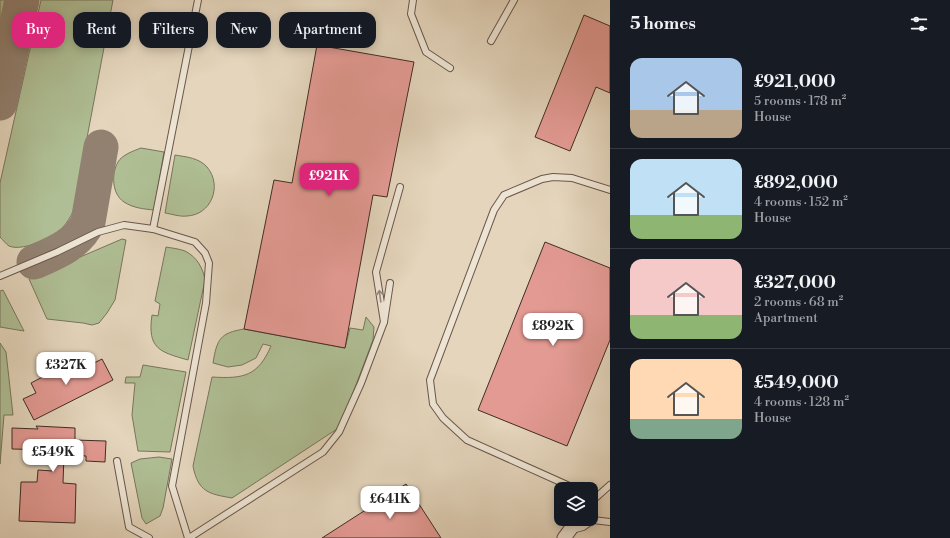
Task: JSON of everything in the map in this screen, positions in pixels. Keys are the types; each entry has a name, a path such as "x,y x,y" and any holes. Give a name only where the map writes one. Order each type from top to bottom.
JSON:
{"street":[{"path":"566,535 573,526"}],"lane":[{"path":"153,229 198,0"},
{"path":"414,0 411,14 426,52 450,68"},
{"path":"490,41 514,0"},
{"path":"560,482 467,440 443,418 433,404 430,380 494,210 504,196 542,179 553,177 572,178 610,190"},
{"path":"384,322 376,272 400,187"},
{"path":"0,276 57,252 98,232 124,225 153,229 195,242 204,253 209,263 206,303 172,486 188,538 323,452 339,432 361,383 384,322 390,283"},
{"path":"117,461 129,526 149,538"},
{"path":"598,494 610,485"},
{"path":"566,535 583,527 593,520 610,522"}],"green space":[{"path":"0,0 11,0 0,57"},
{"path":"41,0 113,0 111,12 73,12 73,48 104,48 73,212 59,231 53,235 30,245 15,247 9,246 0,237 0,183 30,48 65,48 65,12 38,12"},
{"path":"141,148 164,152 154,210 139,208 127,204 120,198 115,189 114,172 118,162 125,155"},
{"path":"175,155 192,158 204,164 212,175 214,191 212,198 202,211 195,214 182,216 165,213"},
{"path":"122,239 126,240 115,300 99,323 92,325 47,319 29,279"},
{"path":"166,247 183,250 193,256 203,271 205,280 188,360 163,351 154,342 152,335 152,315 158,316 160,304 155,301"},
{"path":"3,290 24,331 0,327 0,291"},
{"path":"366,317 374,327 373,340 340,427 232,498 211,493 201,486 195,475 193,466 212,377 233,377 249,374 261,364 271,346 263,344 256,358 242,365 228,367 213,363 216,348 221,338 230,333 244,329 345,348 350,328 363,330"},
{"path":"0,343 6,352 13,415 4,415 0,464"},
{"path":"143,365 186,372 170,452 138,451 132,415 135,383 125,383 126,377 140,377"},
{"path":"159,457 172,459 163,508 160,516 146,524 142,518 131,463 140,459"}],"building":[{"path":"584,15 610,26 610,93 596,87 570,151 535,137"},
{"path":"316,48 334,48 414,62 387,197 373,195 345,348 244,329 274,180 292,183"},
{"path":"545,242 610,268 610,340 567,446 478,410"},
{"path":"85,355 90,365 102,359 113,380 34,420 23,399 36,393 31,383"},
{"path":"36,426 75,428 75,440 106,441 105,462 86,461 86,456 64,455 63,483 76,484 75,523 19,521 21,482 37,482 38,470 53,471 54,450 12,449 12,428 38,429"},
{"path":"406,484 441,538 322,538"}],"taxiway":[{"path":"0,103 22,0"},
{"path":"34,262 65,247 84,230 88,222 101,147"}]}
